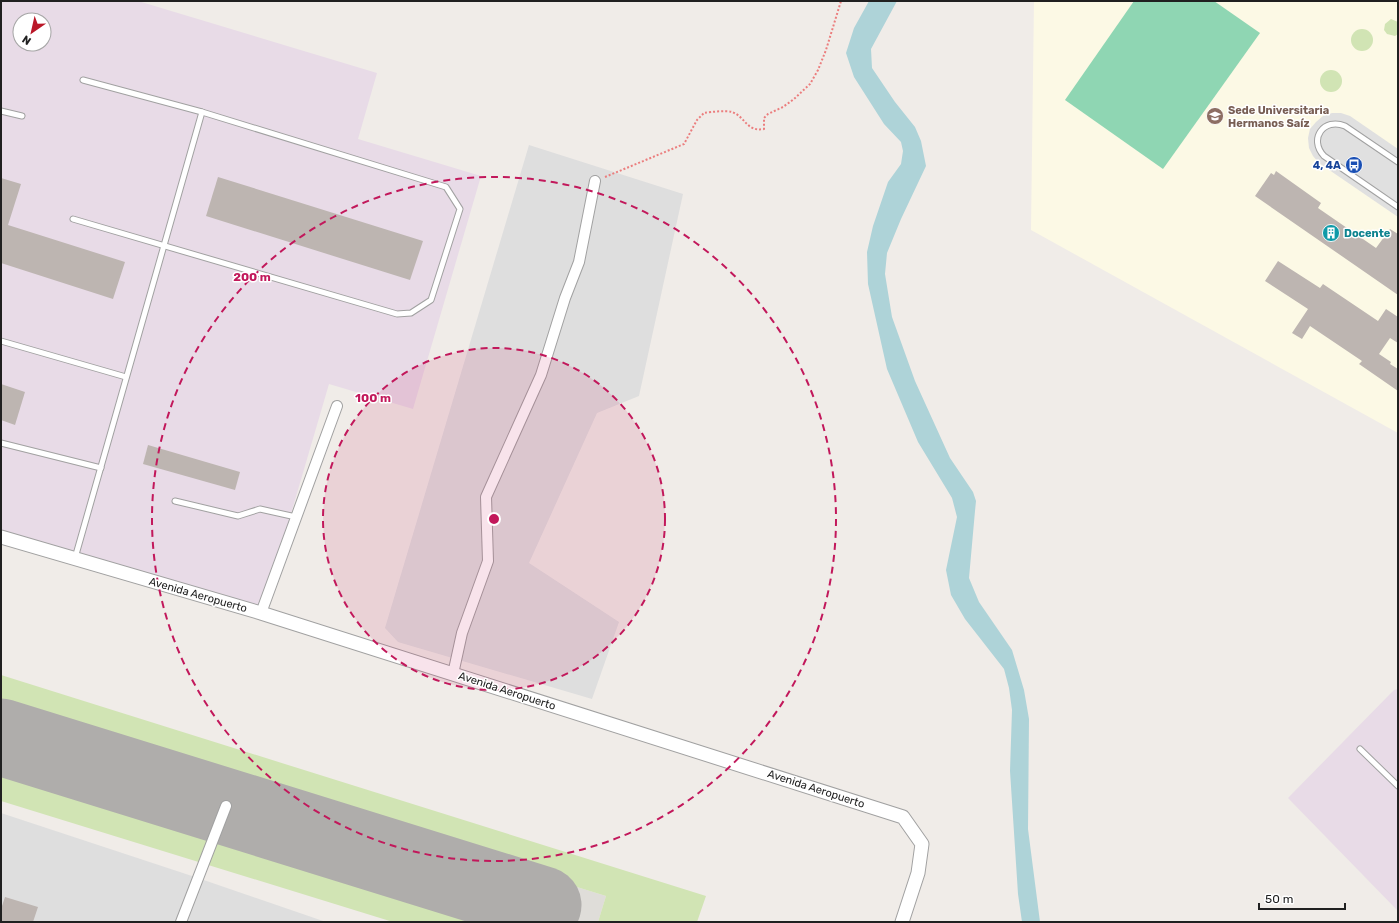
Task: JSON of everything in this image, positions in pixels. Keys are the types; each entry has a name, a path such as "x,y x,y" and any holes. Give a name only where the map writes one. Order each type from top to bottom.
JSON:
{"street":[{"path":"453,674 462,633 488,561 486,497 541,375 565,298 579,262 595,181"},
{"path":"261,613 337,406"},
{"name":"Avenida Aeropuerto","path":"1,537 261,613 903,817 922,844 918,873 902,922"},
{"path":"181,922 226,806"}],"lane":[{"path":"73,219 396,314 411,313 431,300 460,209 446,187 202,112 83,80"},
{"path":"1,111 22,116"},
{"path":"75,559 202,112"},
{"path":"1398,162 1340,124 1334,123 1323,128 1317,139 1320,151 1324,156 1398,207"},
{"path":"1,341 126,377"},
{"path":"1,443 101,468"},
{"path":"175,501 238,516 260,509 296,517"},
{"path":"1360,749 1398,786"}],"path":[{"path":"595,181 684,144 696,120 704,113 732,112 739,116 750,127 757,130 764,129 764,118 768,114 783,108 810,84 818,70 826,50 842,1"}],"shaded area":[{"path":"1,1 138,1 377,73 358,139 481,176 413,409 329,384 261,616 1,538"},
{"name":"Sede Universitaria Hermanos Saíz","path":"1034,1 1398,1 1398,433 1031,230"},
{"path":"1332,113 1341,113 1350,116 1398,149 1398,217 1319,163 1313,156 1309,148 1308,138 1310,129 1323,116"},
{"path":"529,145 683,194 639,396 597,413 529,563 619,622 592,699 398,642 385,628"},
{"path":"1398,689 1398,911 1288,798 1394,690"},
{"path":"1,709 606,896 598,922 495,922 1,769"},
{"path":"1,813 195,877 326,922 1,922"}],"green space":[{"path":"1134,1 1214,1 1260,33 1163,169 1065,100"},
{"path":"1391,19 1398,22 1398,34 1395,36 1387,34 1384,30 1385,24"},
{"path":"1362,29 1370,32 1373,40 1370,48 1362,51 1354,48 1351,40 1354,32"},
{"path":"1331,70 1339,73 1342,81 1339,89 1331,92 1323,89 1320,81 1323,73"},
{"path":"1,675 706,896 697,922 598,922 606,896 1,709"},
{"path":"1,769 495,922 393,922 1,801"}],"water":[{"path":"869,1 897,1 871,49 872,68 895,102 915,127 921,141 926,166 887,253 885,274 892,317 915,381 950,458 973,492 976,501 969,578 979,602 1012,650 1024,690 1029,719 1028,829 1040,922 1022,922 1018,894 1010,771 1012,710 1009,688 1004,669 965,619 951,595 946,570 957,517 952,498 918,442 887,369 868,284 867,252 873,226 888,182 901,164 903,151 901,142 884,124 854,77 846,53 854,28"}],"building":[{"name":"Docente","path":"1276,171 1321,203 1318,208 1376,248 1390,229 1398,234 1398,295 1255,196 1271,173 1274,175"},
{"path":"218,177 423,241 410,280 206,216"},
{"path":"1,178 21,184 8,225 125,262 113,299 1,263"},
{"path":"1278,261 1320,288 1323,284 1378,321 1386,309 1398,317 1398,343 1390,338 1379,354 1398,369 1398,391 1359,364 1362,361 1310,326 1302,339 1292,333 1308,309 1265,281"},
{"path":"1,384 25,392 15,425 1,420"},
{"path":"148,445 240,472 235,490 143,464"},
{"path":"5,897 38,907 33,922 1,922 1,909"}],"runway":[{"path":"1,737 543,905"}],"place":[{"name":"Sede Universitaria Hermanos Saíz","path":"1215,116"},
{"name":"4, 4A","path":"1354,165"},
{"name":"Docente","path":"1331,233"}]}
